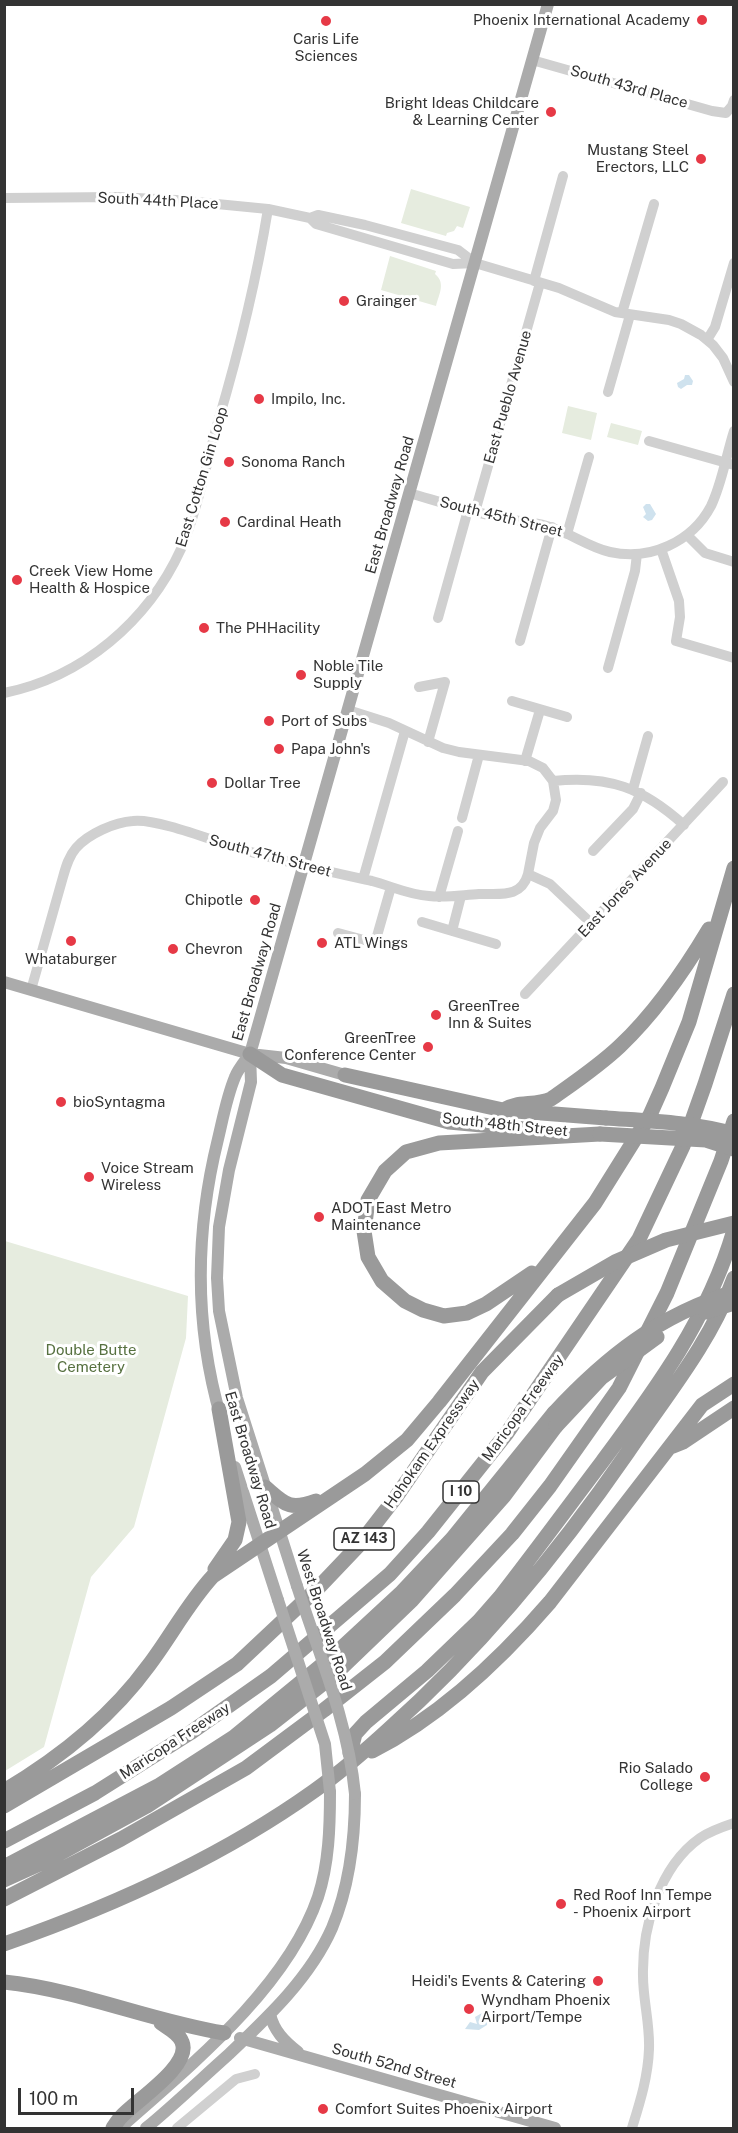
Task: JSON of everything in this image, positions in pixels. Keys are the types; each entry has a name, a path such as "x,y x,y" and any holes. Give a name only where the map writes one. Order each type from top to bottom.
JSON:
{"highway":[{"path":"202,1588 224,1567 365,1474 407,1440 595,1203 650,1115 689,1022 734,868"},
{"path":"503,1110 511,1105 541,1104 551,1099 620,1047 640,1026 685,969 721,910"},
{"name":"Maricopa Freeway","path":"4,1841 95,1793 210,1720 272,1676 390,1574 428,1532 507,1433 548,1376 639,1239 683,1146 734,994"},
{"name":"South 48th Street","path":"250,1054 282,1075 449,1122 500,1128 706,1140 734,1149"},
{"name":"South 48th Street","path":"345,1075 503,1110 670,1122 712,1128 734,1134"},
{"path":"4,1899 122,1839 246,1768 385,1662 455,1595 512,1534 619,1388 668,1293 721,1161 734,1121"},
{"path":"548,1262 486,1304 467,1313 444,1316 423,1310 405,1301 382,1281 368,1257 364,1231 368,1200 385,1171 406,1152 439,1143 600,1134"},
{"name":"Hohokam Expressway","path":"4,1806 171,1708 237,1664 319,1587 358,1546 396,1497 482,1372 558,1295 615,1262 666,1240 734,1223"},
{"path":"352,1757 355,1734 366,1722 427,1671 479,1621 500,1597 665,1376 715,1284 734,1230"},
{"path":"4,1944 62,1924 124,1898 213,1853 314,1791 421,1700 495,1624 589,1508 702,1344 734,1278"},
{"path":"4,1867 158,1786 234,1737 324,1663 402,1592 452,1539 555,1419 586,1378 624,1346 693,1306 734,1292"},
{"path":"4,1880 46,1861 147,1806 270,1725 335,1674 412,1600 504,1496 555,1419 602,1378 657,1336 706,1311 734,1302"},
{"path":"352,1757 397,1738 448,1701 523,1633 550,1602 702,1405 734,1384"},
{"path":"670,1447 683,1442 734,1408"},
{"path":"4,1791 28,1777 67,1748 115,1705 148,1666 235,1540 238,1532 238,1513 229,1475 219,1409"},
{"path":"265,1487 284,1504 292,1507 301,1507 335,1494"},
{"path":"4,1982 58,1990 193,2028 224,2033"},
{"path":"113,2128 121,2117 172,2070 182,2054 181,2039 154,2017"}],"main road":[{"name":"East Broadway Road","path":"224,2033 280,1966 309,1920 325,1870 329,1844 330,1792 325,1744 260,1545 219,1409 205,1347 201,1316 200,1253 204,1209 211,1166 235,1075 250,1054 548,4"},
{"name":"South 48th Street","path":"4,982 250,1054 286,1058 345,1075"},
{"name":"West Broadway Road","path":"146,2128 270,2014 315,1959 340,1908 346,1887 355,1820 352,1757 237,1398 219,1311 217,1278 219,1227 223,1198 252,1082 250,1054"},
{"path":"270,2014 272,2023 280,2036 301,2055"},
{"name":"South 52nd Street","path":"224,2033 555,2128"},
{"path":"120,2128 224,2033"}],"street":[{"name":"South 43rd Place","path":"532,60 726,113 734,100"},
{"name":"East Pueblo Avenue","path":"438,618 472,511 537,282 563,177"},
{"name":"South 44th Place","path":"4,198 148,198 268,209 310,218 316,224 451,263 475,262 626,314 675,321 707,340 723,358 733,380"},
{"path":"608,392 654,204"},
{"name":"East Cotton Gin Loop","path":"4,693 41,683 83,662 120,634 158,591 176,559 187,531 238,354 259,264 268,209"},
{"path":"707,340 715,327 734,263"},
{"path":"723,358 734,351"},
{"path":"734,431 729,463 710,506 687,535 705,553 734,562"},
{"path":"649,441 729,463"},
{"path":"567,534 589,457"},
{"name":"South 45th Street","path":"409,493 472,511 552,527 606,551 636,554 661,549 687,535"},
{"path":"520,641 552,527"},
{"path":"661,549 679,601 680,617 676,641 734,658"},
{"path":"608,668 635,570 636,554"},
{"path":"419,687 446,682 428,742"},
{"path":"512,701 567,717"},
{"path":"348,710 381,720 428,742 452,750 525,761 543,768 553,781 556,791 555,804 534,843 528,874 550,884 591,923"},
{"path":"525,761 540,710"},
{"path":"363,879 405,731"},
{"path":"593,851 633,809 648,736"},
{"path":"462,818 479,755"},
{"path":"553,781 594,779 637,791 662,806 684,825"},
{"name":"East Jones Avenue","path":"525,994 723,782"},
{"name":"South 47th Street","path":"31,990 68,862 81,843 103,830 125,822 140,820 415,895 439,897 510,894 524,885 528,874"},
{"path":"439,897 458,831"},
{"path":"338,933 375,943 391,887"},
{"path":"452,931 462,896"},
{"path":"422,922 496,944"},
{"path":"632,2128 641,2100 648,2058 643,1961 645,1939 654,1906 668,1874 679,1858 696,1842 734,1823"},
{"path":"177,2128 236,2079 255,2074"}],"green space":[{"path":"411,189 470,207 463,228 457,226 446,236 401,223"},
{"path":"390,256 436,271 435,274 441,285 436,306 381,290"},
{"path":"568,406 597,413 591,440 562,433"},
{"path":"611,423 642,431 638,445 607,437"},
{"name":"Double Butte Cemetery","path":"5,1241 188,1296 186,1338 134,1527 91,1577 44,1747 5,1771"}],"water":[{"path":"685,375 689,375 693,381 692,385 681,389 677,383 684,379"},
{"path":"650,504 656,514 652,520 648,521 643,517 646,514 643,507"},
{"path":"482,2013 488,2020 487,2025 479,2030 465,2029 470,2022 477,2024 475,2017"}],"place":[{"name":"Phoenix International Academy","path":"702,20"},
{"name":"Caris Life Sciences","path":"326,21"},
{"name":"Bright Ideas Childcare & Learning Center","path":"551,112"},
{"name":"Mustang Steel Erectors, LLC","path":"701,159"},
{"name":"Grainger","path":"344,301"},
{"name":"Impilo, Inc.","path":"259,399"},
{"name":"Sonoma Ranch","path":"229,462"},
{"name":"Cardinal Heath","path":"225,522"},
{"name":"Creek View Home Health & Hospice","path":"17,580"},
{"name":"The PHHacility","path":"204,628"},
{"name":"Noble Tile Supply","path":"301,675"},
{"name":"Port of Subs","path":"269,721"},
{"name":"Papa John's","path":"279,749"},
{"name":"Dollar Tree","path":"212,783"},
{"name":"Chipotle","path":"255,900"},
{"name":"Whataburger","path":"71,941"},
{"name":"ATL Wings","path":"322,943"},
{"name":"Chevron","path":"173,949"},
{"name":"GreenTree Inn & Suites","path":"436,1015"},
{"name":"GreenTree Conference Center","path":"428,1047"},
{"name":"bioSyntagma","path":"61,1102"},
{"name":"Voice Stream Wireless","path":"89,1177"},
{"name":"ADOT East Metro Maintenance","path":"319,1217"},
{"name":"Rio Salado College","path":"705,1777"},
{"name":"Red Roof Inn Tempe - Phoenix Airport","path":"561,1904"},
{"name":"Heidi's Events & Catering","path":"598,1981"},
{"name":"Wyndham Phoenix Airport/Tempe","path":"469,2009"},
{"name":"Comfort Suites Phoenix Airport","path":"323,2109"}]}
